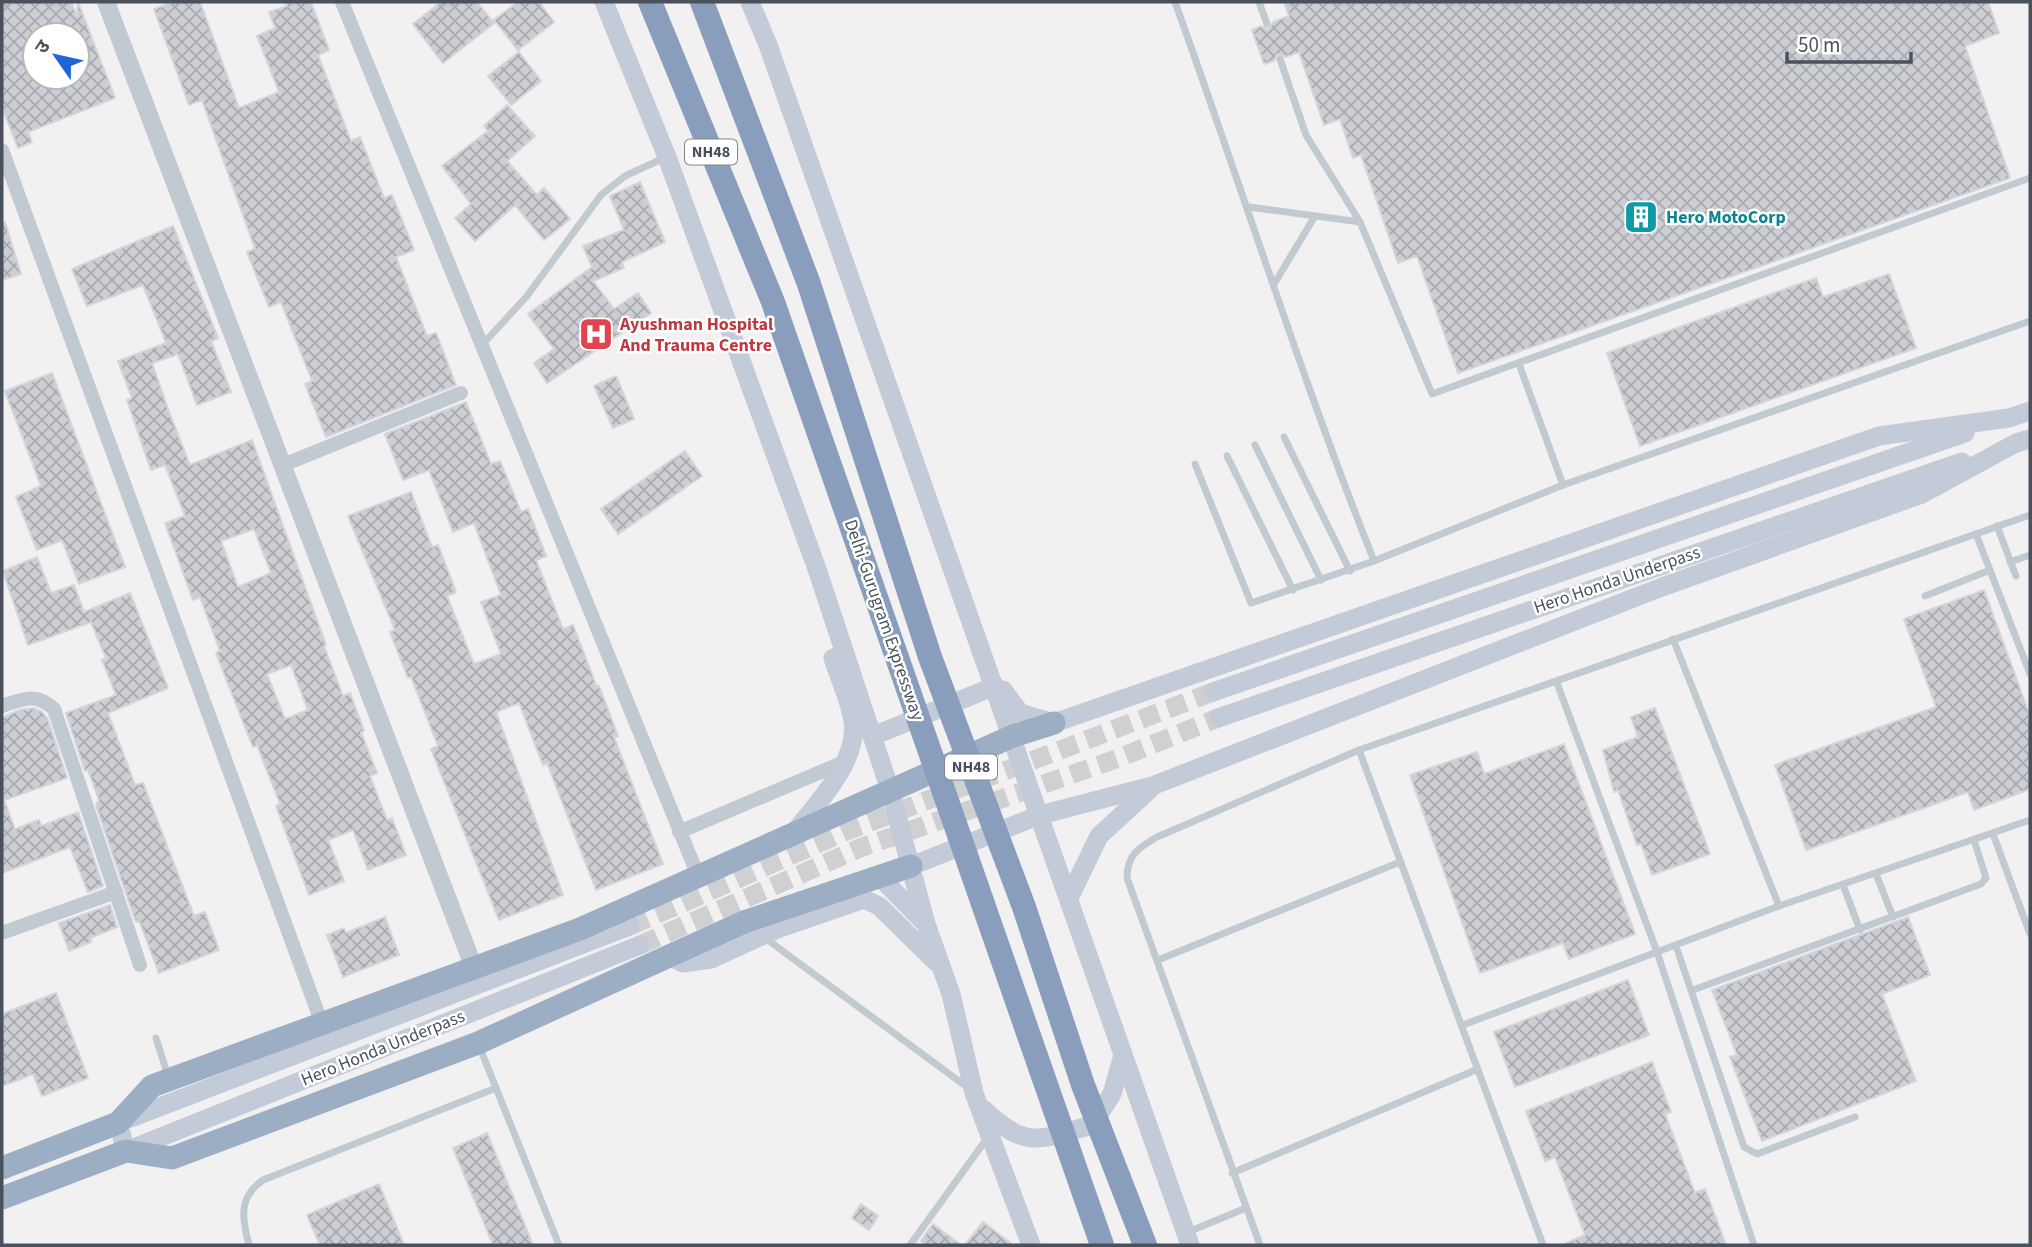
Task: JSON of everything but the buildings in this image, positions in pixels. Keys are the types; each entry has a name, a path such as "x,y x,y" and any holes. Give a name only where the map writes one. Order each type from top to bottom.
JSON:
{"highway":[{"name":"Delhi-Gurugram Expressway","path":"650,2 773,302 1102,1245"},
{"name":"Delhi-Gurugram Expressway","path":"702,2 808,284 930,657 1024,907 1083,1085 1145,1245"},
{"path":"2,1168 118,1123 152,1086 580,929 790,838 1013,736 1054,723"},
{"path":"2,1198 126,1151 172,1158 478,1043 744,922 911,866"}],"main road":[{"path":"604,2 667,157 827,600 890,790 978,1100 1031,1245"},
{"path":"750,2 768,45 1013,736 1187,1239"},
{"path":"992,678 1020,713 1054,723 1879,436 2008,418 2030,411"},
{"name":"Hero Honda Underpass","path":"1213,692 2008,418"},
{"path":"911,866 1040,815 1152,786 1662,587 1922,494 2023,441"},
{"name":"Hero Honda Underpass","path":"1218,718 2023,441"},
{"path":"790,838 844,762 851,744 852,718 822,617 827,600"},
{"path":"873,736 992,678"},
{"path":"1069,898 1099,836 1152,786"},
{"path":"879,876 926,924"},
{"path":"669,956 683,963 695,963 864,899 879,906 942,968"},
{"name":"Hero Honda Underpass","path":"118,1123 630,926"},
{"name":"Hero Honda Underpass","path":"126,1151 640,945"},
{"path":"978,1100 1004,1129 1017,1136 1035,1139 1092,1125 1112,1094 1123,1055"},
{"path":"118,1123 126,1151"}],"street":[{"path":"106,2 474,968"},
{"path":"342,2 699,878"},
{"path":"2,150 323,1024"},
{"path":"283,465 461,393"},
{"path":"2,706 27,697 43,699 54,709 140,965"},
{"path":"679,832 844,762"},
{"path":"2,933 116,892"}],"lane":[{"path":"1175,2 1249,207 1319,422 1374,561"},
{"path":"1259,2 1267,24"},
{"path":"1279,59 1306,135 1360,222 1432,394 2030,178"},
{"path":"482,345 527,296 601,195 625,176 667,157"},
{"path":"1249,207 1360,222"},
{"path":"1274,284 1315,216"},
{"path":"1195,464 1251,603 1374,561 1563,485 2030,321"},
{"path":"1519,364 1563,485"},
{"path":"1284,437 1350,570"},
{"path":"1255,445 1321,580"},
{"path":"1227,456 1293,590"},
{"path":"1260,1245 1127,878 1127,864 1133,853 1157,837 1359,750 1557,683 1673,639 2030,514"},
{"path":"1997,526 2016,576"},
{"path":"1976,534 2030,674"},
{"path":"2010,562 2030,555"},
{"path":"1926,596 1990,570"},
{"path":"1673,639 1779,906"},
{"path":"1557,683 1657,952 1754,1245"},
{"path":"1359,750 1543,1245"},
{"path":"1462,1025 1779,906 2030,820"},
{"path":"1993,834 2030,934"},
{"path":"1693,990 1860,930 1984,881 1986,875 1974,840"},
{"path":"1158,960 1400,862"},
{"path":"1876,874 1894,917"},
{"path":"1843,885 1860,930"},
{"path":"762,936 978,1100"},
{"path":"1676,946 1744,1147 1758,1154 1855,1117"},
{"path":"156,1038 169,1080"},
{"path":"478,1043 559,1245"},
{"path":"1233,1172 1478,1069"},
{"path":"249,1245 242,1209 253,1187 263,1180 496,1088"},
{"path":"911,1245 990,1134"},
{"path":"1187,1239 1245,1208"}],"tunnel":[{"path":"630,926 849,830 1213,692"},
{"path":"640,945 860,848 1119,758 1218,718"}],"place":[{"name":"Hero MotoCorp","path":"1641,217"},
{"name":"Ayushman Hospital And Trauma Centre","path":"596,334"}]}
